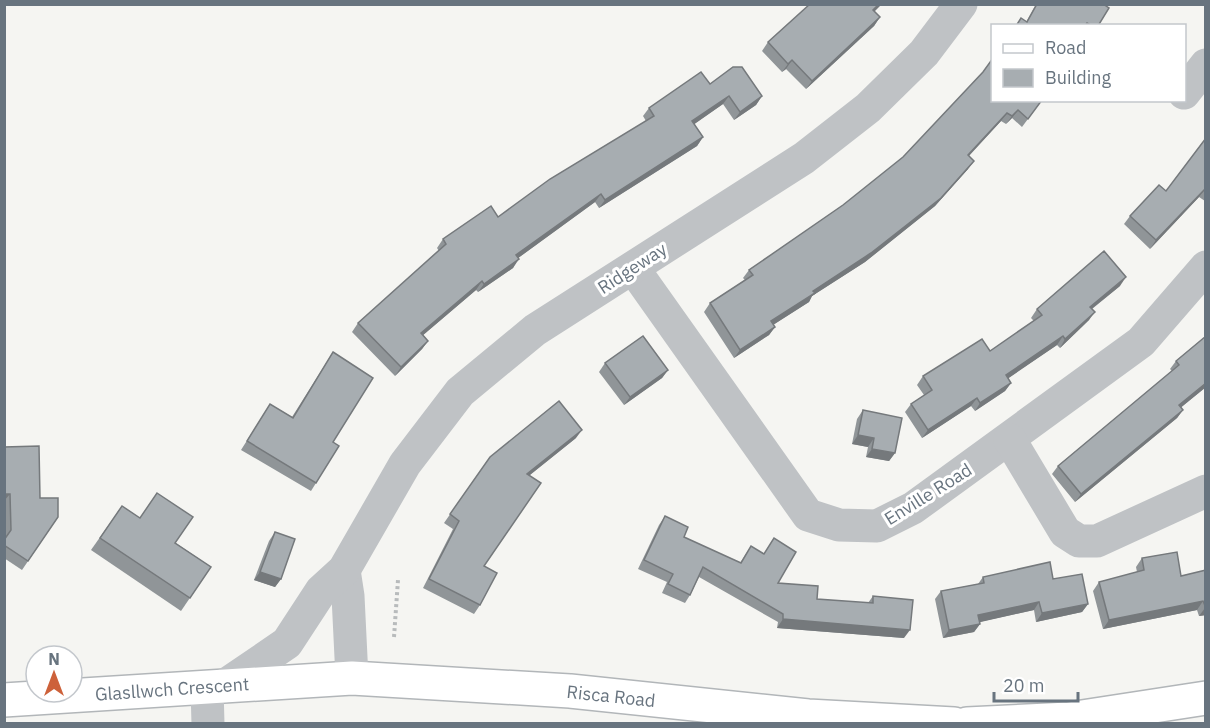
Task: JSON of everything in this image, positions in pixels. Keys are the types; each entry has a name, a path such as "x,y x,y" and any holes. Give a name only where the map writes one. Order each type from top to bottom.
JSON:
{"main road":[{"name":"Risca Road","path":"267,682 352,678 570,691 808,716 954,723"},
{"name":"Glasllwch Crescent","path":"4,700 267,682"},
{"path":"967,723 1069,719 1206,698"}],"street":[{"name":"Ridgeway","path":"216,687 286,643 321,591 344,570 405,464 460,392 535,330 804,158 868,108 924,53 960,4"},
{"path":"1186,92 1206,65"},
{"name":"Enville Road","path":"633,268 808,514 839,525 877,526 913,508 1010,440 1141,342 1206,267"},
{"path":"1010,440 1065,532 1079,542 1096,541 1206,491"},
{"path":"344,570 348,596 352,678"},
{"path":"208,723 216,687"}],"path":[{"path":"394,637 398,580"}],"building":[{"path":"810,4 879,4 873,10 880,17 812,81 792,60 788,64 768,42"},
{"path":"1037,4 1103,4 1109,8 1099,24 1017,24 1021,18 1027,22"},
{"path":"991,61 991,102 1041,102 1028,119 1018,110 1012,116 1007,113 968,155 974,161 941,198 871,253 771,321 775,327 740,350 710,303 753,275 749,270 843,205 903,157"},
{"path":"733,67 742,67 762,96 740,112 729,96 692,121 703,137 605,200 601,194 516,255 519,259 484,284 482,281 421,333 428,341 401,367 358,323 446,244 443,239 491,206 498,217 550,179 654,116 649,108 701,72 710,84"},
{"path":"1206,138 1206,189 1156,240 1130,216 1159,185 1166,191"},
{"path":"1104,251 1126,277 1090,307 1095,312 1065,339 1063,336 1006,375 1011,383 980,403 977,398 928,430 911,404 932,390 923,376 982,339 990,351 1042,315 1037,309"},
{"path":"643,336 668,370 630,397 605,363"},
{"path":"1206,336 1206,383 1179,405 1183,410 1081,494 1058,466 1179,365 1176,361"},
{"path":"333,352 373,378 333,442 339,446 316,483 247,441 270,404 293,418"},
{"path":"559,401 582,430 527,474 541,483 484,566 497,573 480,605 429,579 459,521 450,514 490,457"},
{"path":"863,410 902,418 895,453 872,449 874,438 858,435"},
{"path":"39,446 40,498 58,498 58,517 28,561 4,545 4,540 11,530 10,494 4,494 4,447"},
{"path":"157,493 193,517 175,543 211,567 190,598 100,538 122,506 140,518"},
{"path":"665,516 688,527 684,537 741,563 751,546 764,554 774,538 796,552 778,583 818,586 817,599 873,603 873,596 913,600 910,630 783,619 783,614 703,567 690,595 668,584 673,574 644,560"},
{"path":"275,532 295,539 281,579 260,572"},
{"path":"1177,552 1181,576 1206,570 1206,608 1203,601 1109,620 1099,582 1144,570 1142,558"},
{"path":"1050,562 1053,579 1082,574 1088,604 1042,613 1039,602 978,615 980,624 949,630 941,591 984,583 983,577"}]}
